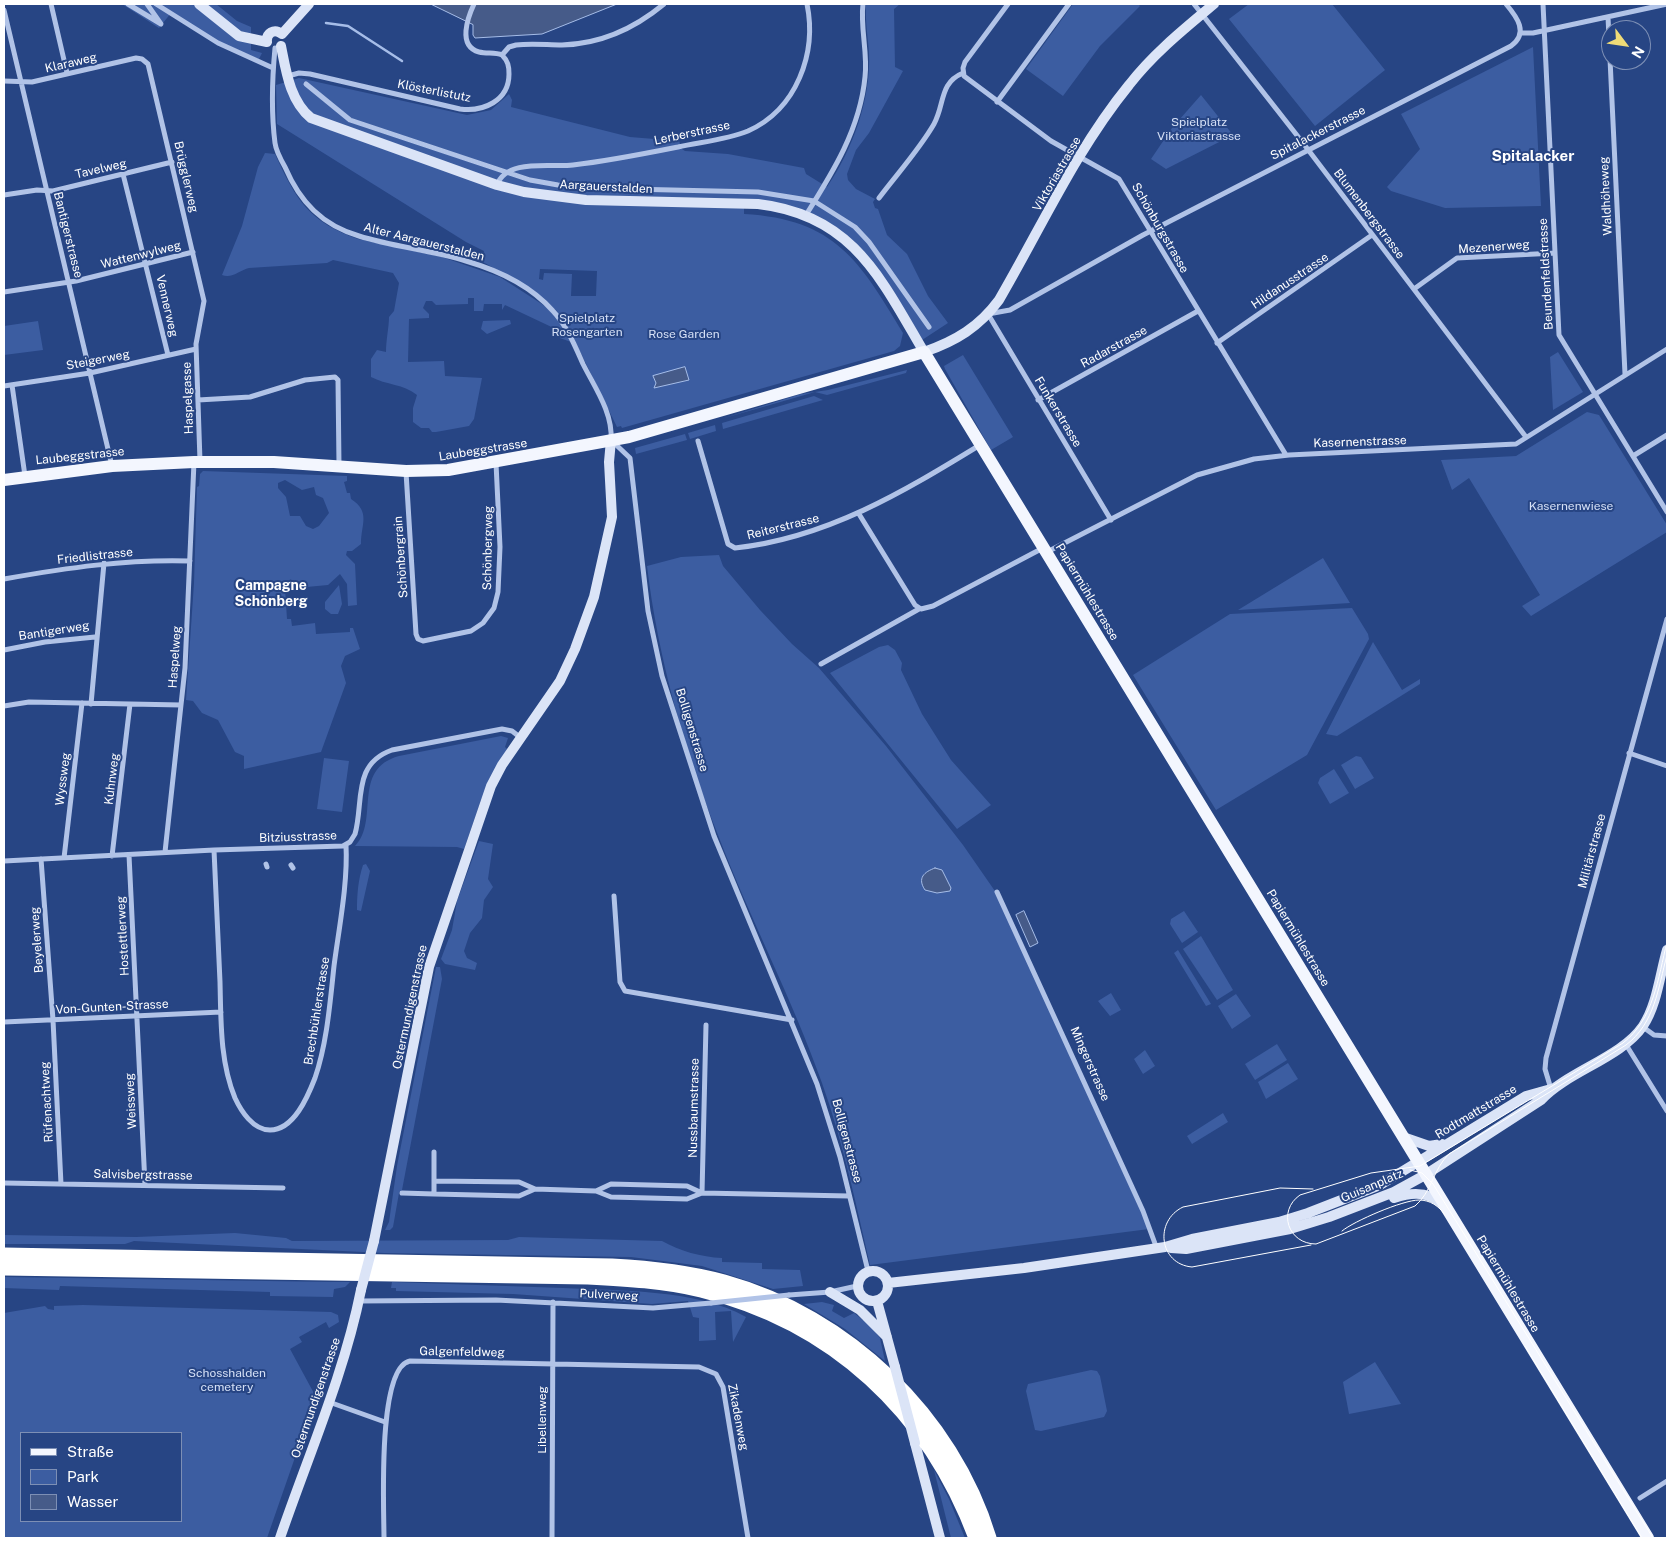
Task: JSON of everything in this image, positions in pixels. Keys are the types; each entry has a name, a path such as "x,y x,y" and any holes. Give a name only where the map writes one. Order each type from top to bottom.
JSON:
{"highway":[{"path":"4,1256 612,1266 681,1273 726,1283 774,1300 813,1320 852,1346 894,1381 923,1415 947,1448 970,1490 989,1538"},
{"path":"4,1268 604,1278 679,1285 722,1295 768,1312 807,1331 844,1356 880,1386 908,1417 937,1456 959,1496 976,1538"}],"main road":[{"path":"199,4 239,36 274,45"},
{"path":"274,45 267,37 271,32 282,34 309,4"},
{"name":"Viktoriastrasse","path":"924,352 966,334 988,314 999,300 1080,157 1113,106 1132,81 1167,44 1214,4"},
{"name":"Aargauerstalden","path":"282,34 284,41 274,45 300,108 318,122 497,185 524,192 563,197 758,204 782,207 806,215 841,236 866,260 881,280 924,352"},
{"name":"Laubeggstrasse","path":"4,480 112,466 197,462 439,471 496,463 611,440 924,352"},
{"name":"Papiermühlestrasse","path":"924,352 1648,1538"},
{"name":"Ostermundigenstrasse","path":"280,1538 347,1348 374,1241 433,952 492,786 521,738 560,681 575,650 594,598 612,517 609,462 611,440"},
{"name":"Rodtmattstrasse","path":"1425,1175 1541,1100 1551,1089 1625,1043 1642,1026 1651,1009 1667,950"},
{"name":"Rodtmattstrasse","path":"1418,1162 1526,1096 1551,1089"},
{"path":"1403,1138 1432,1146 1445,1143 1466,1132"},
{"name":"Guisanplatz","path":"1327,1214 1376,1188 1418,1162"},
{"name":"Guisanplatz","path":"1327,1214 1394,1192 1425,1175"},
{"path":"888,1283 1024,1268 1161,1248 1192,1239 1279,1222 1327,1214 1350,1214 1410,1193 1433,1197 1445,1208"},
{"path":"868,1271 881,1273 888,1283 886,1294 877,1301 864,1299 857,1286 861,1276 868,1271"},
{"path":"830,1292 860,1310 887,1338"},
{"path":"877,1301 940,1538"}],"street":[{"path":"51,4 67,74"},
{"path":"128,4 161,24 147,4"},
{"path":"156,4 218,44 273,68"},
{"path":"474,4 466,23 467,41 478,52 502,56 508,49 516,45 573,44 604,38 626,29 664,4"},
{"name":"Lerberstrasse","path":"506,173 515,168 570,166 640,155 735,134 753,128 765,120 786,100 802,75 810,41 806,4"},
{"path":"806,215 841,156 854,125 862,98 866,66 863,4"},
{"path":"879,198 934,124 942,94 949,82 963,70 1008,4"},
{"path":"997,102 1070,4"},
{"name":"Blumenbergstrasse","path":"1194,4 1308,150 1526,437"},
{"path":"1506,4 1520,22 1520,33 1544,31 1667,4"},
{"name":"Beundenfeldstrasse","path":"1543,4 1560,335 1667,512"},
{"name":"Bantigerstrasse","path":"4,10 112,466"},
{"name":"Waldhöheweg","path":"1608,17 1625,374"},
{"name":"Spitalackerstrasse","path":"988,314 1010,310 1150,231 1511,46 1520,33"},
{"name":"Alter Aargauerstalden","path":"274,45 275,144 297,193 311,210 344,231 359,236 443,254 488,268 518,284 544,303 564,325 610,419 611,440"},
{"name":"Klösterlistutz","path":"288,76 299,73 310,74 460,109 476,109 493,103 507,88 509,66 502,56"},
{"name":"Klaraweg","path":"4,81 32,82 136,58 142,59"},
{"name":"Brügglerweg","path":"142,59 150,67 204,303"},
{"name":"Schönburgstrasse","path":"963,70 968,81 1045,137 1119,179 1286,455"},
{"name":"Aargauerstalden","path":"306,84 350,120 506,173 558,185 758,192 814,201 855,227 869,242 930,327"},
{"name":"Tavelweg","path":"4,195 47,190 172,162"},
{"path":"497,185 506,173"},
{"name":"Vennerweg","path":"123,174 168,355"},
{"name":"Hildanusstrasse","path":"1218,342 1372,235"},
{"name":"Wattenwylweg","path":"4,292 69,282 193,252"},
{"name":"Mezenerweg","path":"1414,289 1455,258 1555,253"},
{"name":"Haspelgasse","path":"197,462 198,400 196,349 204,303"},
{"name":"Radarstrasse","path":"1038,400 1198,311"},
{"name":"Funkerstrasse","path":"988,314 1111,520"},
{"name":"Steigerweg","path":"4,386 90,373 196,349"},
{"name":"Kasernenstrasse","path":"1045,550 1111,520 1197,475 1254,459 1286,455 1516,444 1667,349"},
{"path":"198,400 250,397 305,380 335,377 338,380 339,466"},
{"path":"12,385 25,476"},
{"path":"1633,456 1667,434"},
{"name":"Bolligenstrasse","path":"611,440 631,460 648,611 662,676 714,836 792,1020 829,1117 868,1271"},
{"name":"Reiterstrasse","path":"698,441 728,544 731,547 738,548 798,535 859,514 908,489 980,445"},
{"name":"Haspelweg","path":"165,852 181,705 197,462"},
{"name":"Schönbergweg","path":"419,640 471,631 483,623 494,608 498,592 500,547 496,463"},
{"name":"Schönbergrain","path":"406,471 416,634 419,640"},
{"path":"859,514 919,608"},
{"path":"820,664 919,608 933,606 1045,550"},
{"name":"Friedlistrasse","path":"4,579 104,563 190,561"},
{"name":"Bantigerweg","path":"4,650 45,642 96,637 104,563"},
{"name":"Militärstrasse","path":"1551,1089 1545,1069 1546,1060 1667,619"},
{"path":"91,704 96,637"},
{"path":"4,706 29,702 181,705"},
{"name":"Wyssweg","path":"64,858 82,704"},
{"name":"Kuhnweg","path":"112,856 130,704"},
{"name":"Bitziusstrasse","path":"4,861 346,845 352,841 356,833 366,770 378,756 392,750 502,729 512,731 521,738"},
{"path":"1629,753 1667,766"},
{"name":"Brechbühlerstrasse","path":"214,850 221,1012 226,1066 238,1105 248,1118 258,1126 269,1130 279,1128 292,1118 302,1105 314,1079 320,1059 339,935 346,845"},
{"name":"Hostettlerweg","path":"129,854 137,1016"},
{"name":"Beyelerweg","path":"41,859 53,1020"},
{"name":"Mingerstrasse","path":"997,892 1161,1248"},
{"path":"614,896 620,982 625,991 792,1020"},
{"name":"Von-Gunten-Strasse","path":"4,1022 221,1012"},
{"name":"Weissweg","path":"137,1016 146,1186"},
{"name":"Rüfenachtweg","path":"53,1020 61,1184"},
{"name":"Nussbaumstrasse","path":"702,1193 706,1025"},
{"path":"1642,1026 1654,1035 1667,1036"},
{"path":"1625,1043 1667,1111"},
{"path":"434,1152 434,1194"},
{"path":"434,1181 519,1182 534,1189 596,1190 611,1184 689,1186 702,1193"},
{"name":"Salvisbergstrasse","path":"4,1183 282,1188"},
{"path":"402,1193 519,1196 534,1189"},
{"path":"596,1190 611,1198 687,1199 702,1193 849,1196"},
{"name":"Pulverweg","path":"359,1301 553,1302 654,1308 830,1292 857,1286"},
{"name":"Libellenweg","path":"552,1538 553,1302"},
{"name":"Galgenfeldweg","path":"384,1538 385,1422 397,1371 406,1361 553,1364"},
{"name":"Zikadenweg","path":"553,1364 699,1367 716,1374 723,1387 728,1410 748,1538"},
{"path":"329,1402 385,1422"},
{"path":"1640,1498 1667,1481"}],"green space":[{"path":"122,4 216,4 237,21 251,27 251,50 262,53 259,59 236,51 171,13 159,28"},
{"path":"866,4 900,4 894,9 895,67 903,71 869,133 856,150 847,174 848,180 856,189 875,199 873,202 875,208 878,209 887,235 907,254 928,296 948,323 919,342 881,280 823,223 744,204 744,214 775,218 801,225 823,235 841,248 858,265 888,307 903,333 900,346 894,351 622,428 621,426 617,427 569,329 556,310 519,282 481,261 484,251 466,242 277,124 276,85 299,78 467,115 491,110 509,94 512,100 511,107 630,137 679,141 682,149 685,151 728,154 804,168 806,174 827,187 852,140 867,88 869,53","holes":["540,269 597,271 596,296 571,296 572,274 544,273 543,280 539,279"]},
{"path":"1073,4 1138,4 1140,6 1100,46 1063,96 1026,69"},
{"path":"1249,4 1332,4 1385,70 1315,126 1229,19"},
{"path":"1533,47 1541,206 1445,208 1391,191 1387,187 1420,149 1401,114"},
{"name":"Spielplatz Viktoriastrasse","path":"1201,95 1233,135 1166,169 1151,159 1172,128"},
{"path":"265,153 275,154 298,197 316,217 327,225 358,239 442,257 500,277 548,308 561,324 571,342 557,337 560,331 505,305 502,310 502,304 484,304 483,311 474,311 474,298 468,298 468,304 436,305 432,301 426,301 423,308 429,314 429,318 409,319 408,362 444,361 445,376 482,378 474,419 469,426 436,432 432,432 429,428 421,428 413,422 413,408 417,395 412,391 371,377 371,359 377,350 386,352 389,317 394,311 399,283 393,273 333,260 327,263 249,268 233,275 222,275 242,226 258,167"},
{"path":"510,320 511,324 487,334 481,329 483,321"},
{"path":"38,321 43,350 4,355 4,326"},
{"path":"1558,352 1583,392 1553,410 1550,357"},
{"path":"963,355 1013,437 991,450 944,366"},
{"path":"907,370 906,373 827,395 815,392 721,419 801,394 828,390"},
{"path":"814,396 823,400 723,429 722,423"},
{"name":"Kasernenwiese","path":"1587,412 1599,415 1667,525 1667,532 1531,616 1522,606 1540,595 1469,478 1452,490 1441,460 1516,456"},
{"path":"715,425 716,431 690,439 688,433"},
{"path":"685,434 687,440 636,454 635,448"},
{"path":"203,471 347,476 347,481 344,482 347,493 350,493 351,499 361,509 364,519 361,544 352,551 347,551 346,555 355,564 357,605 348,606 347,584 340,574 328,585 285,589 287,619 291,619 292,626 315,623 316,634 350,632 350,628 353,628 360,649 345,656 341,666 346,683 321,752 244,769 244,756 235,752 218,720 202,713 193,701 186,700 194,583 197,487 199,486 200,474","holes":["285,480 302,490 314,487 316,495 323,498 329,513 319,526 313,529 306,526 300,516 290,516 286,497 278,488 278,483"]},
{"path":"719,555 723,566 760,610 792,644 819,668 886,746 963,845 997,894 1149,1229 870,1265 849,1173 830,1105 798,1020 730,866 706,803 683,736 665,669 647,566 681,557"},
{"path":"1323,558 1350,603 1238,610"},
{"path":"339,585 342,604 338,614 331,614 325,609 325,602"},
{"path":"1352,608 1368,634 1369,639 1307,755 1216,810 1133,675 1230,614"},
{"path":"1373,642 1402,690 1420,679 1420,684 1337,736 1326,734"},
{"path":"888,645 895,650 902,663 901,670 922,714 951,760 991,805 957,829 830,673 879,647"},
{"path":"501,736 508,738 505,747 507,749 481,800 464,849 457,847 355,846 362,835 366,823 368,796 375,772 384,763 399,756"},
{"path":"1356,756 1361,757 1374,778 1355,789 1341,765"},
{"path":"324,758 349,761 342,812 317,809"},
{"path":"1334,769 1349,793 1330,804 1318,783 1320,778"},
{"path":"479,841 493,844 488,879 493,887 484,900 482,918 470,933 464,951 467,958 477,963 475,970 445,964 441,959 452,930 457,901"},
{"path":"366,864 370,871 361,911 357,910 358,888 363,865"},
{"path":"1184,911 1198,932 1182,943 1170,924 1171,919"},
{"path":"1201,936 1233,990 1217,1000 1183,949"},
{"path":"1178,950 1211,1004 1206,1006 1174,953"},
{"path":"436,967 440,967 442,979 402,1190 399,1193 393,1227 390,1230 385,1230 389,1222 397,1166"},
{"path":"1111,993 1121,1010 1110,1016 1098,1001"},
{"path":"1236,994 1251,1016 1232,1029 1218,1006"},
{"path":"1277,1044 1287,1060 1255,1080 1245,1064"},
{"path":"1145,1050 1155,1066 1143,1074 1134,1059"},
{"path":"1288,1063 1298,1079 1266,1099 1258,1082"},
{"path":"1223,1113 1228,1122 1192,1144 1187,1136"},
{"path":"235,1233 286,1238 292,1241 508,1240 519,1237 662,1241 691,1253 722,1258 722,1262 762,1263 762,1269 800,1270 803,1286 773,1289 702,1266 631,1257 384,1253 134,1241 125,1244 4,1244 4,1235 136,1237"},
{"path":"4,1277 350,1282 345,1287 334,1289 333,1297 270,1296 270,1292 60,1286 59,1290 4,1288"},
{"path":"392,1282 658,1293 705,1301 726,1308 746,1317 733,1342 731,1311 715,1312 716,1340 699,1341 699,1318 693,1317 688,1301 652,1304 513,1294 396,1291 396,1288 391,1288"},
{"path":"822,1302 834,1305 832,1311 844,1318 854,1313 863,1320 866,1320 880,1338 885,1361 845,1329 804,1304"},
{"name":"Schosshalden cemetery","path":"83,1305 331,1312 338,1315 339,1322 329,1328 326,1322 299,1337 302,1342 290,1349 316,1397 267,1538 4,1538 4,1313 45,1306 48,1309 54,1310 54,1306"},
{"path":"1375,1362 1401,1404 1349,1414 1343,1382"},
{"path":"1091,1370 1097,1371 1100,1376 1107,1411 1104,1417 1041,1431 1035,1430 1026,1391 1028,1384"},
{"path":"934,1470 949,1499 965,1538 951,1538"}],"water":[{"path":"431,4 617,4 542,34 475,38 473,35 473,25"},
{"path":"685,367 689,380 654,388 656,383 653,376"},
{"path":"935,868 942,870 951,888 950,891 937,893 925,890 922,882 923,876"},
{"path":"1024,911 1038,943 1030,947 1016,915"}],"waterway":[{"path":"326,23 348,26 402,61"}],"tram line":[{"path":"1667,942 1648,1010 1642,1022 1623,1043 1420,1166 1371,1173 1300,1195 1289,1209 1289,1226 1293,1233 1298,1239 1306,1243 1316,1244 1415,1206 1425,1194 1439,1166 1449,1154 1626,1045 1636,1036 1649,1016 1654,1004 1667,955"},
{"path":"1410,1170 1422,1173 1433,1184 1653,1538"},
{"path":"1311,1245 1192,1267 1181,1264 1173,1258 1167,1250 1164,1241 1164,1231 1174,1213 1183,1207 1280,1188 1313,1189"},
{"path":"1342,1231 1379,1212 1412,1201 1423,1200 1430,1202 1437,1206 1445,1215"},
{"path":"1525,1346 1642,1538"}],"district":[{"name":"Spitalacker","path":"1533,156"},
{"name":"Campagne Schönberg","path":"271,594"}],"park label":[{"name":"Spielplatz Rosengarten","path":"587,325"},
{"name":"Rose Garden","path":"684,334"}]}
